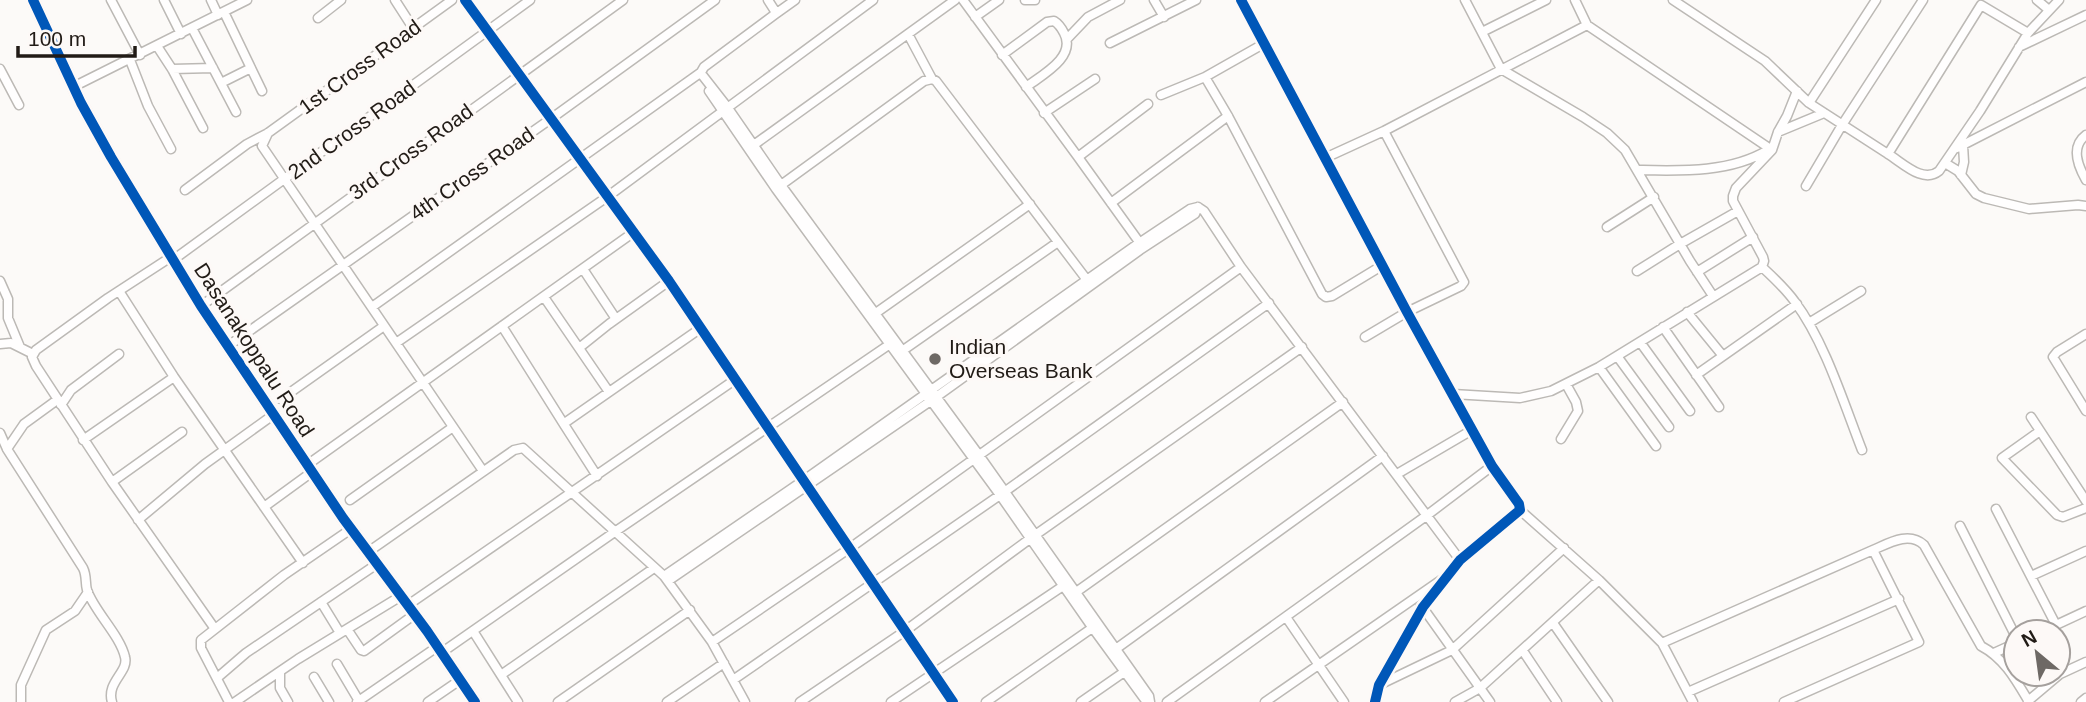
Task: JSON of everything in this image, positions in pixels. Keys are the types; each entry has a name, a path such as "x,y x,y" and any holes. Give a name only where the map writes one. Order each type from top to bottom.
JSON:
{"street":[{"name":"Dasanakoppalu Road","path":"33,0 73,87 111,158 201,306 309,469 475,702"},
{"path":"111,0 140,55"},
{"path":"164,0 181,34"},
{"path":"211,0 262,91"},
{"path":"73,87 247,0"},
{"path":"318,18 341,0"},
{"path":"395,0 413,28"},
{"name":"1st Cross Road","path":"185,190 452,0"},
{"path":"465,0 669,281 953,702"},
{"name":"2nd Cross Road","path":"33,354 119,291 172,258 284,180 530,0"},
{"name":"3rd Cross Road","path":"201,306 623,0"},
{"name":"4th Cross Road","path":"228,346 715,0"},
{"path":"768,0 775,11 774,15"},
{"path":"372,307 700,74 704,67 795,0"},
{"path":"396,343 607,197 873,0"},
{"path":"751,147 955,0"},
{"path":"962,0 1141,245"},
{"path":"975,17 999,0"},
{"path":"1026,0 1035,0"},
{"path":"1026,87 1061,59 1068,39 1088,18 1120,0"},
{"path":"1154,0 1164,17"},
{"path":"1110,43 1196,0"},
{"path":"1241,0 1407,312 1492,466 1517,500 1520,510 1599,580 1662,643 1693,702"},
{"path":"1465,0 1501,69 1607,133 1625,150 1713,296"},
{"path":"1482,32 1546,0"},
{"path":"1575,0 1587,25 1771,150"},
{"path":"1673,0 1765,61 1809,103 1921,175 1934,174 1959,147 2028,33 2059,0"},
{"path":"1809,103 1876,0"},
{"path":"1806,186 1923,0"},
{"path":"2037,0 2049,10"},
{"path":"1888,154 1981,3 2028,33"},
{"path":"2019,47 2086,15"},
{"path":"1002,55 1050,21 1057,22 1068,39"},
{"path":"1325,158 1384,131 1587,25"},
{"path":"192,28 236,111"},
{"path":"908,34 932,79 1087,280"},
{"path":"1161,95 1205,77 1265,43"},
{"path":"157,46 203,128"},
{"path":"130,60 143,97 171,149"},
{"path":"172,69 213,68"},
{"path":"221,83 251,68"},
{"path":"0,69 19,105"},
{"path":"700,74 700,78 726,110 778,187 1003,493 1149,702"},
{"path":"1205,77 1322,294 1326,297 1332,296 1383,265"},
{"path":"778,187 924,81 932,79"},
{"path":"1044,113 1095,79"},
{"path":"1959,147 2086,82"},
{"path":"1453,394 1520,398 1536,396 1566,384 1600,367 1762,267 1763,257 1732,196 1735,188 1771,150 1797,91"},
{"path":"1078,157 1148,104"},
{"path":"1778,132 1824,113"},
{"path":"1111,203 1228,116"},
{"path":"1365,337 1464,282 1384,131"},
{"path":"268,133 262,146 484,471"},
{"path":"2086,135 2079,142 2076,155 2086,180"},
{"path":"1959,147 1964,162 1961,175"},
{"path":"1638,170 1675,171 1737,164 1771,150"},
{"path":"1945,163 1956,169 1976,194 2003,204 2029,209 2086,206"},
{"path":"1606,227 1654,197"},
{"path":"873,315 1030,204"},
{"path":"932,395 1087,280 1195,214 1198,207 1204,211 1241,267 1460,560"},
{"path":"1637,271 1738,211"},
{"path":"264,507 422,382 634,232"},
{"path":"1697,272 1753,237"},
{"path":"902,351 1058,242"},
{"path":"666,578 932,395 1141,245"},
{"path":"712,642 850,548 1241,267"},
{"path":"1762,267 1784,287 1808,323 1827,362 1862,450"},
{"path":"583,269 616,319"},
{"path":"0,281 8,299 9,323 20,347"},
{"path":"579,348 669,281"},
{"path":"119,291 174,377 303,563"},
{"path":"1808,323 1861,291"},
{"path":"544,297 609,392"},
{"path":"733,680 1003,493 1269,303"},
{"path":"1696,375 1797,304"},
{"path":"1687,312 1723,356"},
{"path":"281,400 384,326"},
{"path":"502,326 597,476"},
{"path":"1663,327 1719,407"},
{"path":"565,426 569,419 701,328"},
{"path":"2086,334 2053,357 2086,411"},
{"path":"1640,341 1690,411"},
{"path":"0,344 6,342 33,354 34,362 83,440 215,629"},
{"path":"893,342 932,395"},
{"path":"337,664 358,701 473,631 893,342"},
{"path":"800,702 905,631 1302,347"},
{"path":"7,449 24,424 59,402 119,354"},
{"path":"1617,356 1669,427"},
{"path":"1600,367 1656,446"},
{"path":"83,440 174,377"},
{"path":"235,702 344,631 408,605 736,379"},
{"path":"1560,439 1578,411 1566,384"},
{"path":"1073,594 1343,402"},
{"path":"138,520 224,450 273,415"},
{"path":"2031,417 2086,501"},
{"path":"350,500 453,427"},
{"path":"1397,474 1472,430"},
{"path":"2039,431 2002,458 2057,515 2063,517 2086,508"},
{"path":"112,482 182,432"},
{"path":"0,433 7,449 83,568 88,592 126,658 111,689 112,702"},
{"path":"368,552 514,450 523,448 666,578 712,642 745,702"},
{"path":"1114,651 1383,456"},
{"path":"1167,702 1492,466"},
{"path":"1996,509 2052,618"},
{"path":"1375,702 1379,685 1411,624 1447,575 1460,560 1520,510"},
{"path":"1960,526 2006,618"},
{"path":"229,702 200,644 205,636 351,529"},
{"path":"1662,643 1873,550 1909,538 1920,541 1981,646 1994,653 2013,676 2028,701 2060,674 2086,662"},
{"path":"1379,685 1452,650 1564,548"},
{"path":"1784,702 1919,642 1873,550"},
{"path":"2031,576 2086,551"},
{"path":"216,678 246,653 377,564"},
{"path":"500,675 654,568"},
{"path":"1265,702 1447,575"},
{"path":"1455,702 1480,688 1599,580"},
{"path":"891,702 1066,584"},
{"path":"21,702 21,685 46,630 75,611 88,592"},
{"path":"1415,597 1490,702"},
{"path":"1688,692 1899,599"},
{"path":"321,602 364,651 408,605"},
{"path":"558,702 690,610"},
{"path":"1286,617 1344,702"},
{"path":"1553,623 1608,702"},
{"path":"986,702 1095,626"},
{"path":"473,631 518,702"},
{"path":"1994,653 2002,649"},
{"path":"1522,650 1557,702"},
{"path":"667,702 724,663"},
{"path":"1081,702 1126,670"},
{"path":"281,673 280,688 288,702"},
{"path":"314,677 329,702"},
{"path":"428,702 460,680"},
{"path":"2081,702 2086,698"}],"cycle path":[{"path":"33,0 81,103 201,306 343,518 427,631 475,702"},
{"path":"465,0 669,281 953,702"},
{"path":"1241,0 1407,312 1492,466 1519,504 1520,510 1460,560 1423,607 1379,685 1375,702"}],"place":[{"name":"Indian Overseas Bank","path":"935,359"}]}
